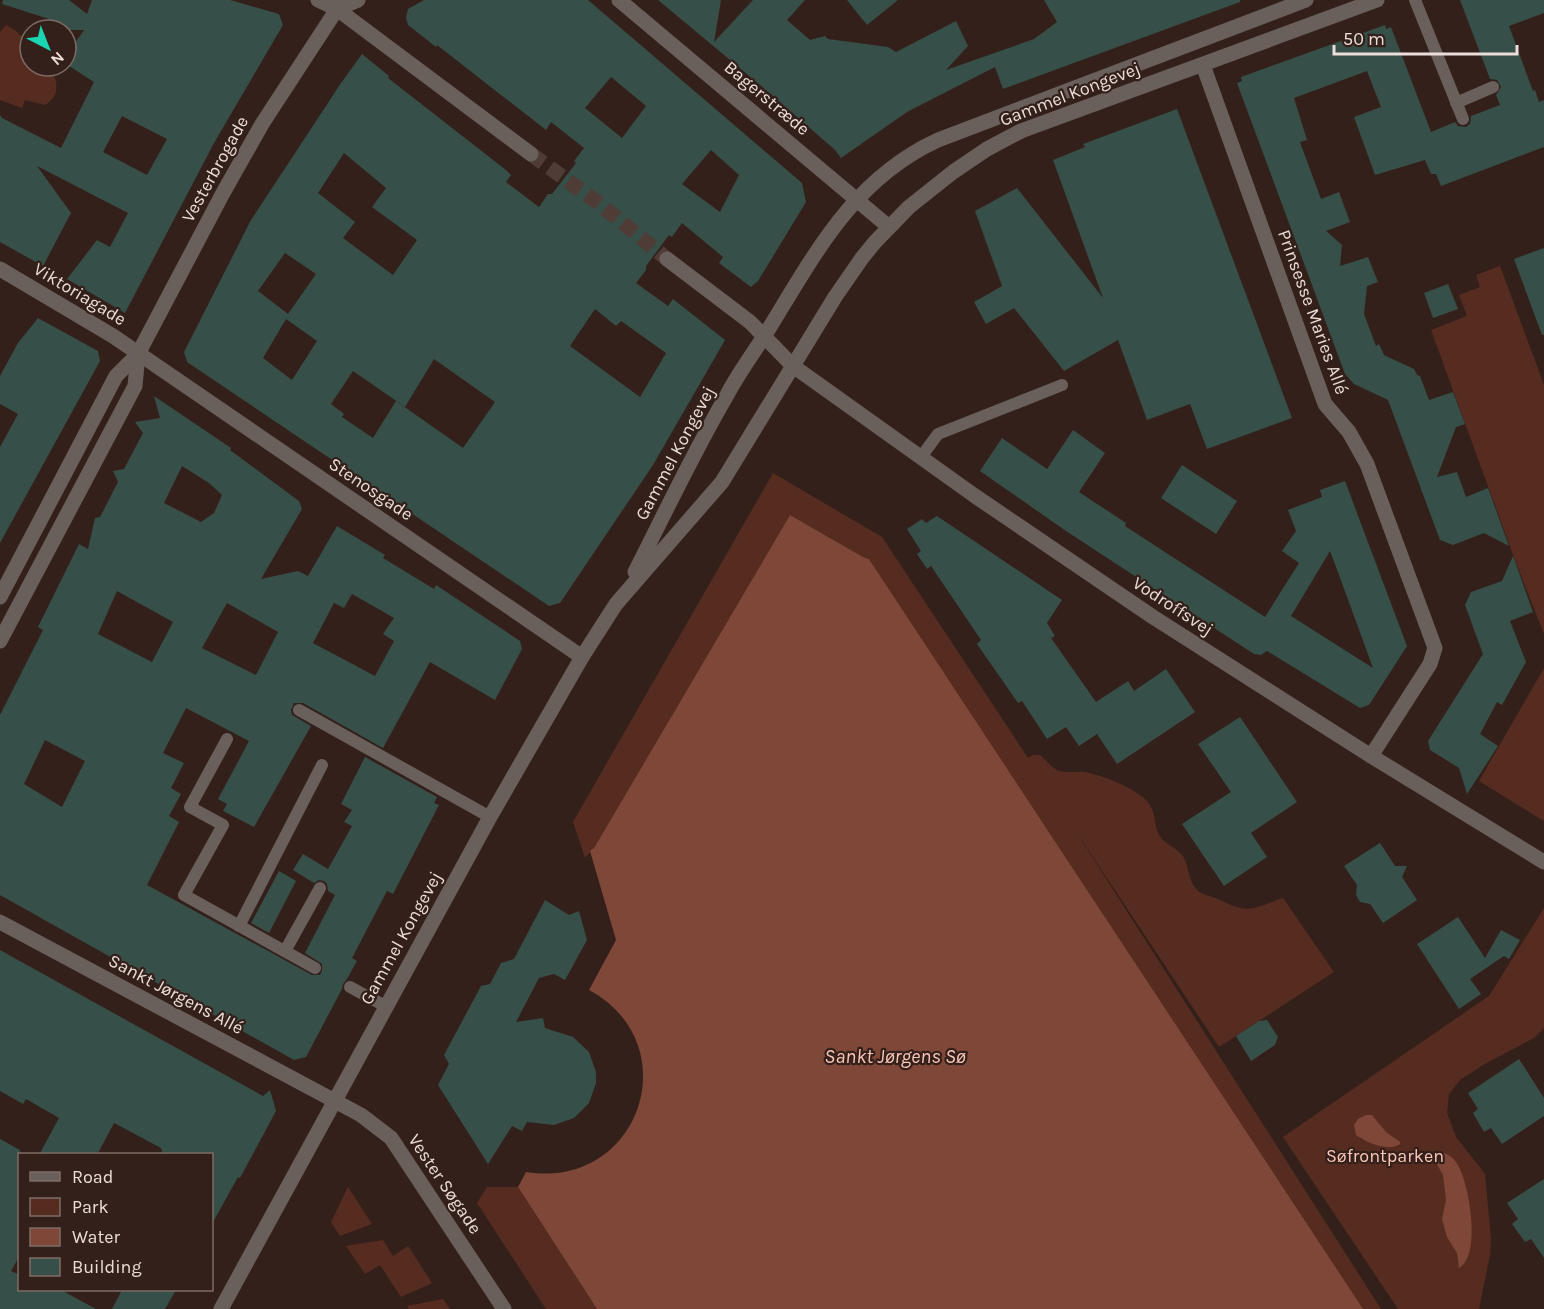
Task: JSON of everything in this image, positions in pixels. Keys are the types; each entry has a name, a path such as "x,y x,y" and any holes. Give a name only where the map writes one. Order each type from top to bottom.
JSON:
{"street":[{"path":"318,0 339,4 358,0"},
{"name":"Bagerstræde","path":"619,0 889,227"},
{"name":"Gammel Kongevej","path":"221,1309 333,1100 490,817 582,657 626,591 694,453 728,393 823,241 856,199 895,165 930,144 1306,0"},
{"name":"Gammel Kongevej","path":"626,591 722,482 854,269 909,207 953,172 1004,140 1063,115 1377,0"},
{"path":"339,4 531,154"},
{"name":"Vesterbrogade","path":"0,597 116,376 138,354 262,124 339,4"},
{"path":"1194,43 1203,65"},
{"name":"Prinsesse Maries Allé","path":"1203,65 1324,404 1349,432 1367,464 1435,648 1430,664 1371,756"},
{"path":"667,259 750,322 793,366"},
{"name":"Viktoriagade","path":"0,269 113,336 138,354"},
{"name":"Vesterbrogade","path":"0,641 135,386 138,354"},
{"name":"Stenosgade","path":"138,354 582,657"},
{"name":"Vodroffsvej","path":"793,366 975,496 1153,617 1371,756 1544,862"},
{"name":"Sankt Jørgens Allé","path":"0,922 333,1100"},
{"name":"Vester Søgade","path":"333,1100 361,1116 391,1138 498,1305"}],"lane":[{"path":"1415,0 1463,119"},
{"path":"1456,103 1493,87"},
{"path":"921,457 938,434 1062,385"},
{"path":"299,710 490,817"},
{"path":"227,739 190,807 223,825 184,895 315,968"},
{"path":"239,926 322,765"},
{"path":"285,951 320,888"},
{"path":"350,987 385,1006"}],"green space":[{"path":"6,25 18,33 18,78 55,78 56,92 45,105 25,100 22,108 0,100 0,32"},
{"path":"1500,266 1544,385 1544,634 1431,330 1467,316 1459,295 1480,287 1476,275"},
{"path":"773,473 882,537 1028,758 1040,755 1057,770 1085,772 1100,776 1142,796 1152,809 1159,835 1183,856 1192,882 1201,893 1244,909 1283,898 1334,972 1219,1047 1075,830 1381,1309 1362,1309 869,559 790,515 594,848 585,858 573,822"},
{"path":"1544,668 1544,821 1479,781"},
{"name":"Søfrontparken","path":"1544,908 1544,1028 1534,1038 1460,1080 1449,1094 1447,1113 1456,1137 1485,1174 1491,1239 1479,1309 1398,1309 1283,1137 1489,996"},
{"path":"348,1187 372,1224 340,1236 331,1222"},
{"path":"487,1187 518,1187 597,1309 546,1309 477,1203"},
{"path":"383,1240 393,1256 408,1246 432,1283 401,1297 380,1265 365,1274 346,1246"},
{"path":"443,1299 450,1309 409,1309 407,1306"}],"water":[{"name":"Sankt Jørgens Sø","path":"790,515 869,559 1363,1309 597,1309 518,1187 526,1172 566,1172 598,1159 622,1137 638,1108 643,1076 637,1044 620,1014 589,990 616,940 590,851 594,848"},
{"path":"1372,1115 1400,1144 1384,1147 1356,1135 1354,1125 1358,1119"},
{"path":"1439,1152 1450,1156 1458,1165 1469,1203 1472,1235 1470,1250 1466,1261 1459,1268 1457,1253 1447,1237 1442,1219 1446,1200 1443,1175 1433,1157 1433,1153"}],"building":[{"path":"3,0 69,0 87,14 92,0 230,0 279,14 283,25 214,143 125,313 67,279 97,240 110,247 128,213 37,166 71,213 43,266 0,242 0,115 61,148 94,82 78,72 78,39 84,30 78,30 78,18 46,18 2,4","holes":["122,116 167,139 147,175 103,152"]},
{"path":"424,0 588,0 802,183 806,202 758,281 751,287 719,263 723,257 682,223 672,237 669,235 646,266 646,270 636,283 668,306 673,299 725,340 653,465 560,603 549,606 187,362 184,352 251,220 362,54 389,76 388,78 506,170 511,175 506,182 539,207 576,163 574,161 584,148 551,122 546,130 408,25 406,18 408,9","holes":["611,77 646,106 622,138 585,108","711,150 739,175 720,212 682,184","344,153 386,188 372,207 417,240 393,275 343,238 355,222 318,193","285,253 316,274 288,314 258,291","595,309 616,326 621,321 666,353 640,397 570,346","286,319 317,341 292,380 263,358","434,359 495,402 463,448 396,401 373,438 342,417 344,414 331,404 353,371 405,407"]},
{"path":"658,0 721,0 714,42 753,0 805,0 787,20 810,40 825,36 828,39 888,47 896,52 956,21 968,46 946,70 1034,39 1057,22 1044,0 1240,0 1240,2 1003,89 995,67 907,112 841,158 835,150 772,95"},
{"path":"847,0 898,0 867,25"},
{"path":"1460,0 1544,0 1544,13 1509,26 1533,91 1535,90 1539,102 1544,100 1544,147 1441,186 1436,174 1431,174 1425,160 1375,175 1354,117 1381,107 1367,71 1294,98 1307,140 1300,142 1321,199 1339,192 1350,222 1326,231 1342,245 1340,266 1368,257 1378,282 1367,286 1364,314 1376,346 1379,344 1384,355 1414,369 1420,376 1429,400 1453,392 1465,424 1456,427 1437,477 1457,472 1466,497 1488,488 1509,546 1484,533 1453,545 1440,540 1388,400 1354,384 1345,374 1237,83 1242,81 1241,77 1385,25 1386,29 1391,27 1431,132 1455,122 1458,126 1466,127 1470,124 1471,116 1500,105 1496,95 1501,87 1497,80 1490,79"},
{"path":"1177,109 1292,418 1207,449 1190,404 1147,420 1118,340 1064,371 1014,308 986,324 974,302 1002,286 975,211 1017,188 1103,298 1053,160 1085,147 1083,144"},
{"path":"1544,248 1544,335 1542,335 1514,259"},
{"path":"1448,284 1458,309 1433,318 1424,293"},
{"path":"38,318 98,351 100,361 0,543 0,447 18,414 0,404 0,376 18,343"},
{"path":"154,396 231,448 230,450 299,501 302,509 261,579 298,571 308,576 337,526 385,555 383,558 434,589 436,585 520,641 522,649 495,700 430,662 383,748 303,703 294,703 291,710 292,715 311,726 254,827 223,811 227,804 218,799 249,741 186,708 163,753 184,763 171,788 181,794 169,816 179,822 147,885 312,975 320,975 322,964 305,953 335,895 328,891 324,881 319,880 314,883 293,870 303,854 328,869 352,826 344,822 352,810 341,804 365,757 437,797 434,803 439,805 393,894 387,891 352,958 357,961 306,1057 294,1060 0,895 0,715 43,630 38,627 79,544 88,549 95,518 100,517 118,482 113,471 124,469 143,433 135,422 160,418","holes":["182,466 209,483 222,495 214,513 201,522 164,503","117,591 173,622 152,662 98,634","352,594 394,618 383,634 394,641 375,676 313,643 334,603 344,608","227,603 278,632 256,675 202,648","45,740 85,761 62,807 24,784"]},
{"path":"1073,430 1105,453 1079,492 1126,523 1125,526 1265,617 1299,563 1282,551 1296,531 1288,510 1322,497 1320,490 1345,481 1407,646 1369,705 1360,708 1267,651 1261,655 1254,654 1066,531 980,471 1002,438 1047,469","holes":["1330,551 1373,668 1291,616"]},
{"path":"1182,465 1237,501 1216,534 1161,498"},
{"path":"937,516 1062,600 1047,623 1055,636 1051,638 1096,702 1128,681 1134,691 1166,669 1195,712 1117,764 1097,734 1079,746 1066,727 1047,739 1022,701 1018,703 977,644 981,640 931,566 927,569 917,554 921,551 907,529 922,519 926,523"},
{"path":"1513,556 1533,612 1510,621 1526,662 1502,705 1497,702 1480,734 1498,746 1467,794 1459,768 1430,750 1428,741 1483,654 1465,605 1471,592 1502,581"},
{"path":"1240,717 1297,802 1251,833 1267,857 1224,886 1182,824 1231,792 1198,744"},
{"path":"1380,843 1395,866 1407,866 1402,877 1417,900 1383,923 1370,904 1360,902 1356,895 1357,885 1344,866"},
{"path":"279,871 296,881 269,933 251,923"},
{"path":"545,900 569,915 579,911 587,940 565,980 554,974 539,978 516,1022 543,1018 545,1028 573,1037 589,1052 596,1072 596,1083 589,1103 574,1118 554,1125 527,1122 522,1131 512,1126 488,1164 438,1085 449,1064 444,1055 481,986 490,984 501,963 514,959"},
{"path":"1458,917 1485,958 1501,930 1520,940 1509,959 1504,956 1470,979 1481,994 1459,1009 1417,944"},
{"path":"0,950 263,1096 270,1090 276,1111 213,1222 213,1153 162,1153 161,1148 114,1123 98,1153 40,1153 59,1118 26,1099 23,1104 0,1091"},
{"path":"1267,1020 1278,1037 1275,1045 1251,1061 1236,1036 1259,1021"},
{"path":"1519,1059 1544,1098 1544,1116 1502,1144 1491,1128 1484,1132 1473,1113 1478,1109 1468,1093"},
{"path":"0,1139 20,1150 18,1153 18,1259 11,1271 18,1274 18,1291 63,1291 96,1309 0,1309"},
{"path":"1544,1179 1544,1258 1531,1239 1525,1242 1512,1224 1518,1219 1507,1203"},
{"path":"121,1291 175,1291 165,1309 112,1309"}],"tunnel":[{"path":"531,154 597,202 667,259"}]}
